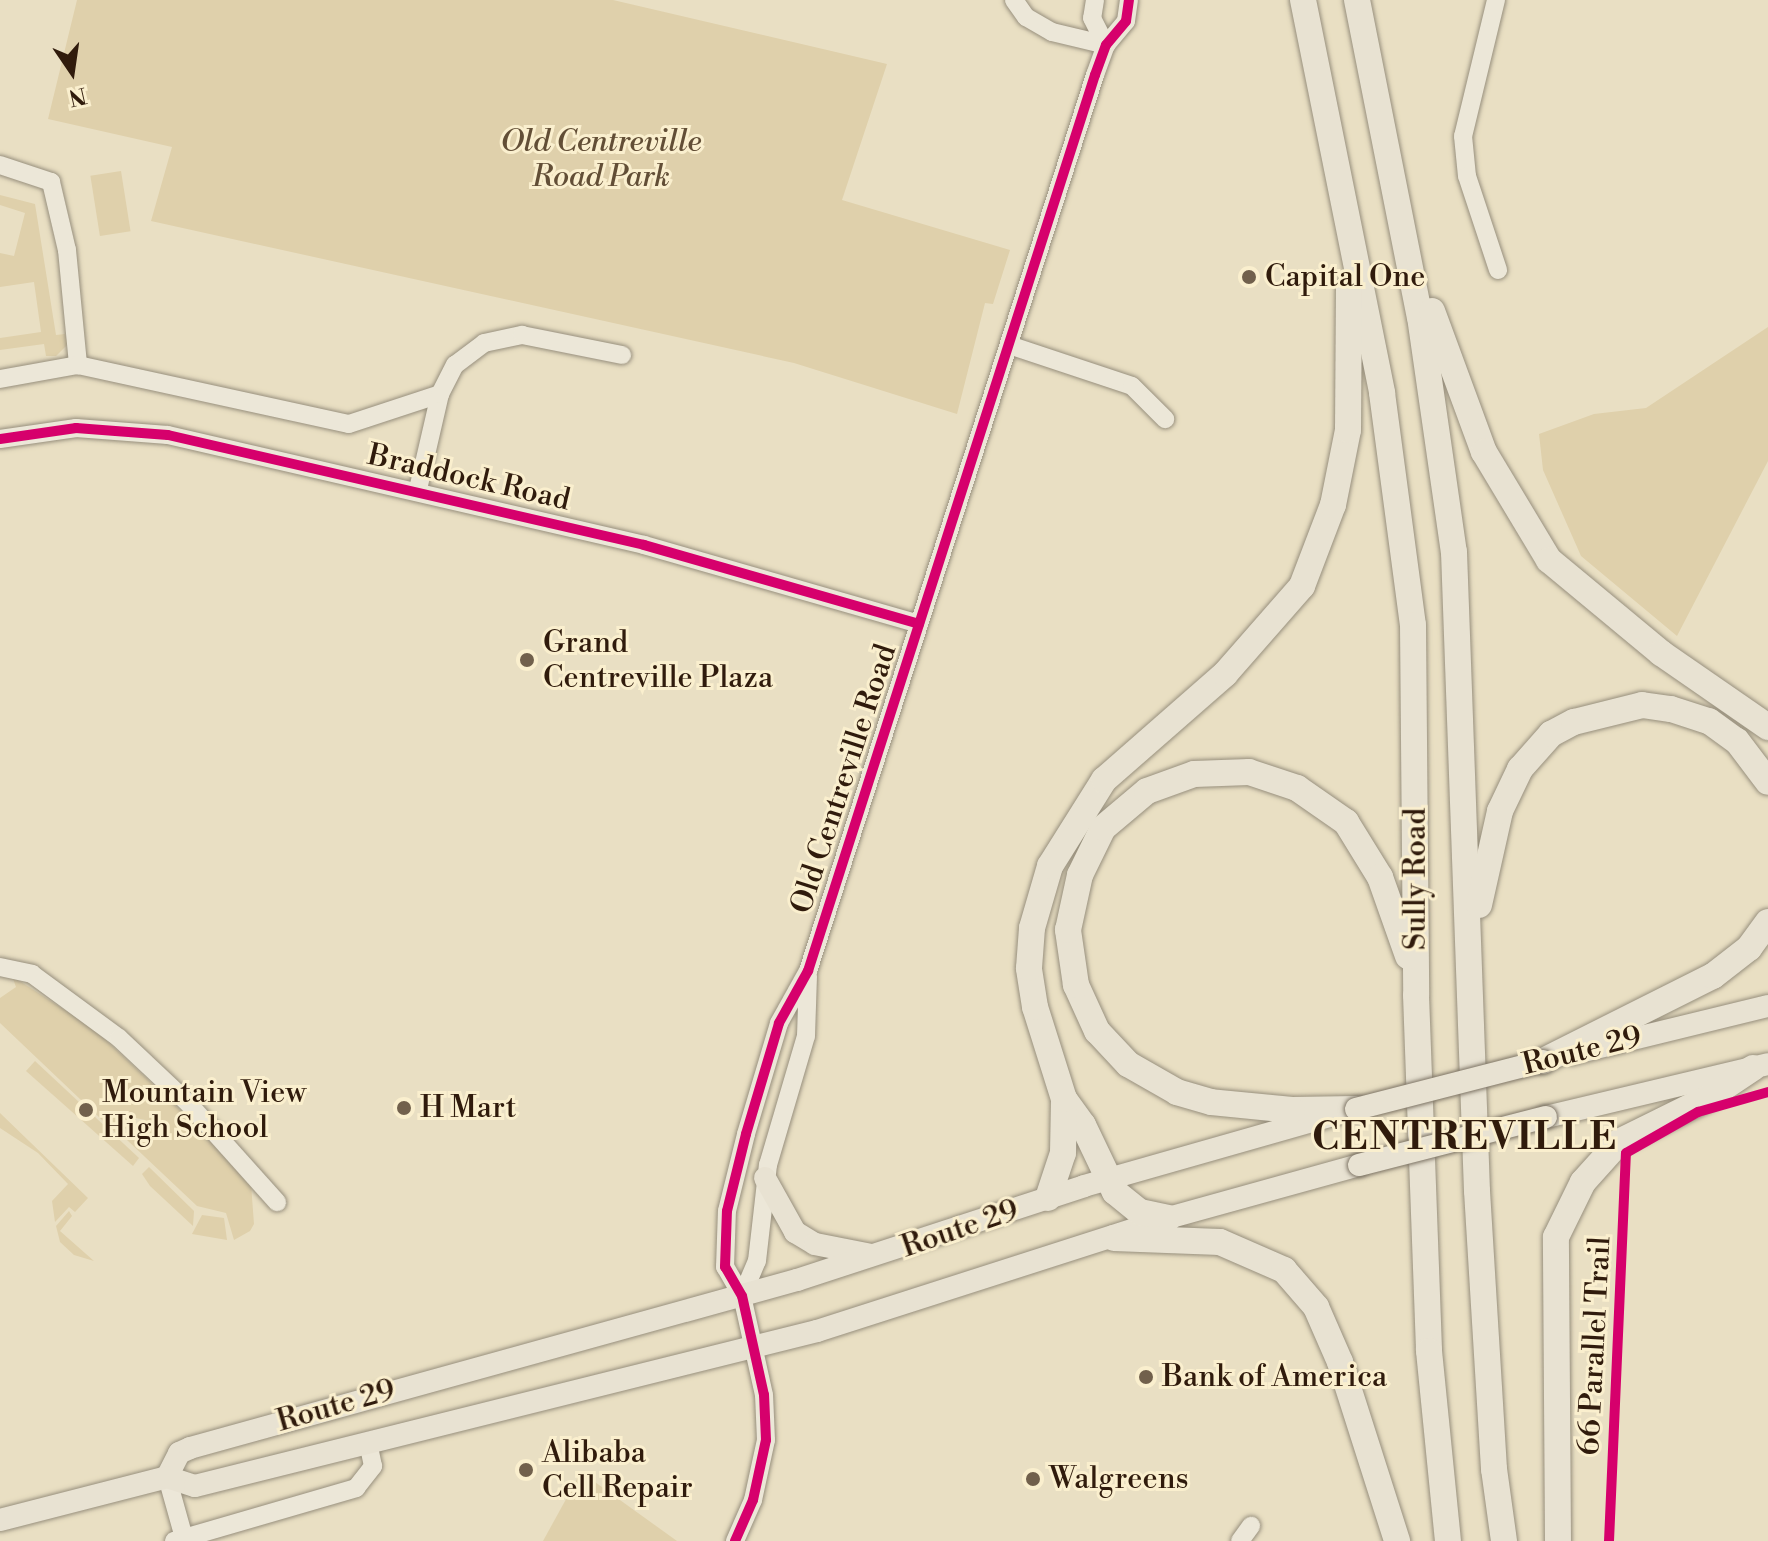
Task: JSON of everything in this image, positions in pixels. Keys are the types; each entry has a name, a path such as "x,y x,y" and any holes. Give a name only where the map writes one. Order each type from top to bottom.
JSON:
{"highway":[{"path":"1048,1198 1063,1153 1064,1099 1030,985 1032,928 1050,866 1104,780 1268,629 1302,586 1319,550 1348,430 1348,220 1303,0"},
{"path":"1357,0 1402,220 1461,400 1514,509 1549,560 1661,653 1768,727"},
{"name":"Sully Road","path":"1348,220 1382,393 1413,625 1416,995 1429,1351 1448,1541"},
{"name":"Sully Road","path":"1402,220 1436,409 1459,598 1468,984 1483,1302 1504,1541"},
{"path":"1468,984 1485,872 1500,811 1520,769 1551,734 1601,712 1642,705 1671,709 1709,721 1737,741 1768,782"},
{"path":"1356,1109 1292,1110 1211,1102 1151,1080 1120,1057 1085,1009 1070,958 1072,902 1089,852 1124,808 1147,791 1182,777 1249,772 1297,788 1346,822 1365,849 1394,909 1416,995"},
{"path":"1543,1061 1713,976 1749,948 1768,922"},
{"path":"1558,1541 1556,1237 1583,1182 1619,1142 1708,1098 1761,1066"},
{"path":"1064,1099 1083,1125 1106,1180 1140,1212 1168,1218"},
{"path":"1114,1238 1220,1242 1284,1270 1316,1307 1340,1362 1397,1541"}],"main road":[{"name":"Route 29","path":"167,1477 179,1453 190,1448 880,1256 1106,1180 1356,1109 1768,1006"},
{"name":"Route 29","path":"0,1520 167,1477 195,1486 868,1318 1168,1218 1546,1117 1761,1066"},
{"path":"765,1178 795,1232 815,1244 880,1256"}],"street":[{"path":"1014,0 1026,17 1052,32 1106,45"},
{"path":"1095,0 1092,18 1106,45"},
{"name":"Old Centreville Road","path":"754,1347 742,1296 725,1267 727,1211 779,1023 808,971 1012,346 1106,45 1126,21 1129,0"},
{"path":"1496,0 1463,136 1467,176 1498,270"},
{"path":"0,165 51,182 67,250 78,365"},
{"path":"418,489 440,394 455,365 484,343 522,335 622,355"},
{"path":"1012,346 1132,386 1165,419"},
{"path":"0,379 78,365 349,424 440,394"},
{"name":"Braddock Road","path":"0,439 76,428 124,429 418,489 644,545 919,624"},
{"path":"0,967 32,974 119,1038 189,1104 277,1202"},
{"name":"Old Centreville Road","path":"742,1296 757,1261 765,1178 806,1036 808,971"},
{"path":"735,1541 753,1500 766,1440 764,1395 754,1347"},
{"path":"167,1477 179,1540 356,1488 373,1466 368,1443"}],"green space":[{"name":"Old Centreville Road Park","path":"77,0 613,0 887,64 842,200 1010,250 993,304 985,303 957,414 794,363 151,221 172,147 48,119"},
{"path":"121,171 131,231 100,236 90,176"},
{"path":"0,195 35,204 56,335 65,334 68,344 56,356 46,356 44,344 0,350 0,338 41,332 34,282 0,287 0,253 14,256 25,213 0,205"},
{"path":"1768,327 1768,461 1677,636 1581,556 1543,470 1539,434 1594,414 1646,408"},
{"path":"12,976 94,1029 194,1123 251,1184 254,1224 250,1231 234,1240 226,1213 197,1206 127,1140 145,1130 145,1120 131,1117 121,1138 0,1023 0,998 16,987"},
{"path":"35,1061 139,1158 133,1166 26,1071"},
{"path":"0,1113 88,1198 75,1212 69,1207 55,1222 52,1201 68,1184 38,1153 0,1128"},
{"path":"149,1167 194,1211 193,1226 150,1186 142,1174"},
{"path":"69,1211 72,1216 60,1231 94,1261 74,1255 60,1242 56,1226"},
{"path":"202,1215 224,1218 227,1240 192,1234"},
{"path":"581,1472 677,1541 543,1541"}],"cycle path":[{"path":"735,1541 753,1500 766,1440 764,1395 742,1296 725,1267 727,1211 746,1134 779,1023 808,971 1095,75 1106,45 1126,21 1129,0"},
{"path":"0,439 76,428 168,435 644,545 919,624"},
{"name":"66 Parallel Trail","path":"1609,1541 1626,1153 1698,1112 1768,1092"}],"place":[{"name":"Capital One","path":"1249,277"},
{"name":"Grand Centreville Plaza","path":"527,660"},
{"name":"H Mart","path":"404,1108"},
{"name":"Mountain View High School","path":"86,1110"},
{"name":"Bank of America","path":"1146,1377"},
{"name":"Alibaba Cell Repair","path":"526,1470"},
{"name":"Walgreens","path":"1033,1479"}],"district":[{"name":"CENTREVILLE","path":"1465,1138"}]}
